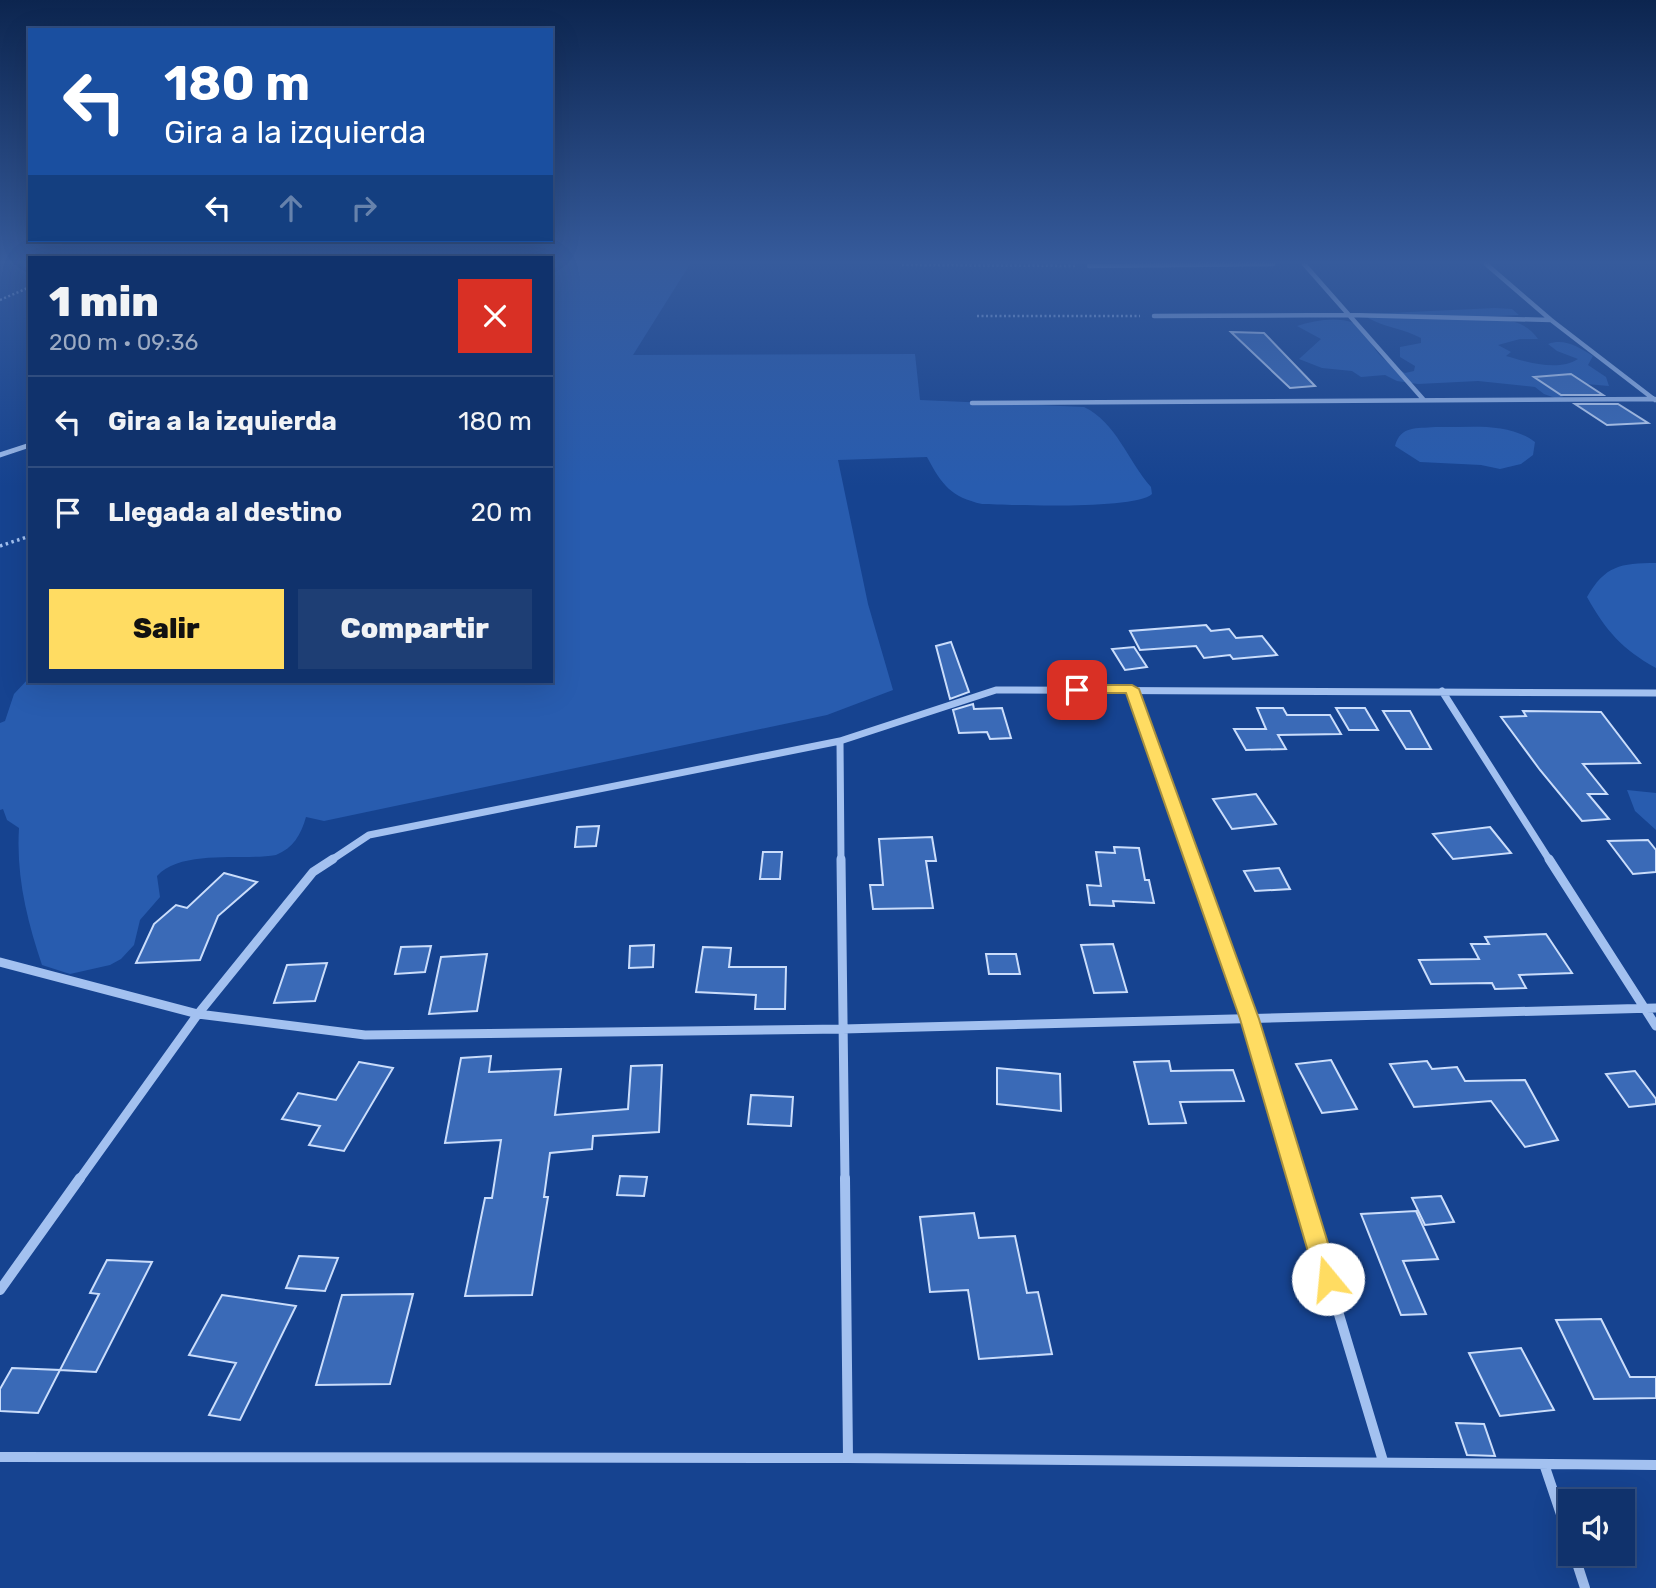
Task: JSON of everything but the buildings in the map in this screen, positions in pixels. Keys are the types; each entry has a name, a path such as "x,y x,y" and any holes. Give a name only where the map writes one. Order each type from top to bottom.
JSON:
{"street":[{"path":"1369,338 1423,399"},
{"path":"1574,338 1655,400"},
{"path":"972,403 1655,400"},
{"path":"0,455 28,446"},
{"path":"1132,689 1250,1019 1383,1461"},
{"path":"0,1290 198,1014 313,872 369,835 840,741 996,690 1656,694"},
{"path":"1443,691 1656,1026"},
{"path":"840,741 848,1458"},
{"path":"0,962 198,1014 365,1035 843,1029 1656,1008"},
{"path":"0,1457 848,1458 1656,1465"},
{"path":"1544,1464 1558,1505"},
{"path":"1578,1566 1585,1588"}],"path":[{"path":"0,546 28,537"}],"shaded area":[{"path":"553,338 644,338 633,355 915,354 920,400 1084,407 1105,422 1151,487 1152,494 1122,502 982,504 962,498 948,488 927,457 838,460 868,604 893,690 827,715 324,821 306,817 296,840 276,855 197,859 168,868 157,876 160,897 140,920 134,945 121,959 110,965 70,974 42,965 24,898 19,863 19,828 7,820 3,809 0,810 0,723 5,721 14,694 28,679 28,683 553,683"},
{"path":"1319,338 1371,338 1372,344 1382,357 1405,373 1414,371 1415,366 1400,357 1400,347 1421,343 1421,338 1537,338 1520,339 1498,345 1511,352 1506,356 1542,365 1561,365 1578,359 1557,351 1548,344 1571,344 1593,356 1588,365 1606,377 1609,386 1586,384 1558,399 1535,387 1478,381 1418,384 1397,381 1385,375 1361,377 1352,371 1322,368 1299,359"},
{"path":"1435,427 1487,427 1512,431 1535,442 1533,455 1521,464 1500,469 1481,465 1420,462 1395,446 1405,431"},
{"path":"1656,563 1656,668 1616,638 1587,597 1600,579 1615,568"},
{"path":"1627,790 1656,793 1656,830 1635,811"}],"route":[{"path":"1077,690 1132,689 1250,1019 1328,1279"}]}
